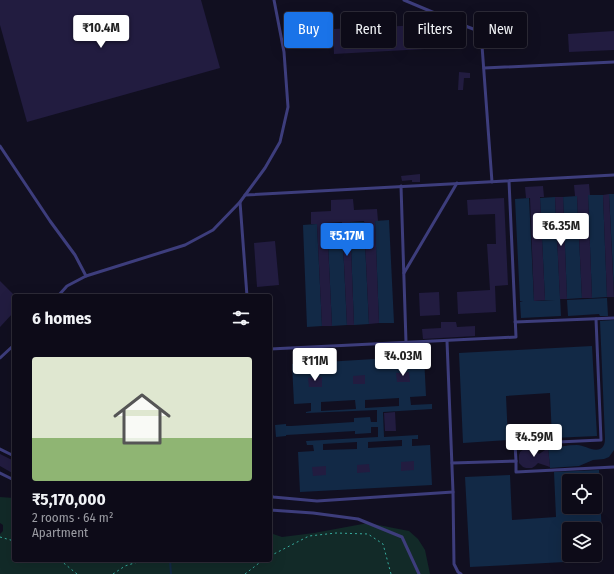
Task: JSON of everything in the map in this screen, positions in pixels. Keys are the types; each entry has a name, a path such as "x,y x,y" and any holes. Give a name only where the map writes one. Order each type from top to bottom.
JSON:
{"lane":[{"path":"60,294 67,286 86,276 185,245 213,230 240,202 265,168 280,142 288,107 284,52 274,0"},
{"path":"404,0 481,32 492,182"},
{"path":"484,68 614,62"},
{"path":"0,146 74,255 86,276"},
{"path":"245,195 614,175"},
{"path":"272,349 516,337 509,180"},
{"path":"404,274 457,183"},
{"path":"401,186 406,342"},
{"path":"240,202 247,294"},
{"path":"515,322 614,318"},
{"path":"596,319 601,440 515,444 516,472 614,467"},
{"path":"447,340 453,492 454,564 458,572 461,574"},
{"path":"0,358 12,347"},
{"path":"0,449 12,455"},
{"path":"452,463 516,460"},
{"path":"0,473 12,479"},
{"path":"272,496 316,501 453,492"},
{"path":"272,510 313,513 358,520 402,537 420,574"}],"path":[{"path":"272,555 309,536 336,533 368,534 383,544 392,574"},
{"path":"0,537 12,540"},
{"path":"62,562 77,574"},
{"path":"113,574 125,566 138,562"},
{"path":"245,574 260,562"}],"green space":[{"path":"0,497 12,498 12,562 272,562 272,534 282,537 368,523 409,531 418,539 425,550 430,574 0,574 0,534 3,531 3,525 0,523"}],"water":[{"path":"609,194 614,194 614,292"},
{"path":"588,195 603,195 607,297 592,298"},
{"path":"577,196 582,298 567,299 563,197"},
{"path":"555,197 561,316 521,318 520,302 523,302 520,301 515,199 529,198 534,301 555,300 545,300 540,198"},
{"path":"389,220 394,323 379,323 375,221"},
{"path":"350,222 364,222 369,324 354,325"},
{"path":"327,223 342,223 347,325 332,326"},
{"path":"317,224 322,326 307,327 303,225"},
{"path":"607,298 608,316 600,316 599,314 568,316 567,300"},
{"path":"614,320 614,450 609,457 604,459 593,460 579,466 550,468 548,448 577,445 597,450 604,445 605,438 600,321"},
{"path":"592,346 597,436 552,438 550,393 506,396 508,440 463,443 459,353"},
{"path":"424,356 426,396 410,397 411,405 432,404 432,409 383,412 384,437 418,435 418,439 412,439 412,446 430,445 432,485 300,492 298,452 314,451 313,445 307,445 306,441 378,437 378,427 371,427 371,433 355,434 355,431 286,435 276,437 275,425 286,424 286,426 291,426 354,422 354,418 370,417 371,422 377,422 377,410 306,413 311,411 311,403 294,404 292,364","holes":["399,398 399,406 365,408 365,400","355,400 356,409 321,411 321,402","402,440 402,446 368,448 368,442","357,442 357,449 323,450 323,444"]},
{"path":"599,470 599,474 562,474 562,514 601,514 601,522 562,522 562,562 565,562 470,567 465,477 510,475 512,520 556,517 554,472"},
{"path":"602,538 603,560 602,560"}],"building":[{"path":"0,0 201,0 220,68 27,122 0,25"},
{"path":"396,26 404,26 404,48 425,49 334,54 333,29 341,29 341,48 396,48"},
{"path":"614,31 614,50 569,52 568,34"},
{"path":"459,72 470,73 470,78 464,78 463,90 458,90"},
{"path":"420,174 420,182 412,182 412,180 402,181 401,176"},
{"path":"589,184 590,195 588,195 592,298 582,298 577,196 575,196 574,185"},
{"path":"543,186 544,197 540,197 545,300 534,301 530,198 526,198 525,187"},
{"path":"609,194 614,297 607,297 603,195"},
{"path":"555,197 563,197 567,299 560,299"},
{"path":"504,198 508,285 495,286 496,312 458,314 457,292 490,290 487,244 496,244 495,214 468,215 467,200"},
{"path":"353,199 354,210 377,209 378,221 375,221 379,323 369,324 364,221 350,222 354,325 347,325 342,222 327,223 332,326 322,326 317,224 311,224 311,212 331,211 331,200"},
{"path":"275,241 279,285 257,287 254,243"},
{"path":"0,281 13,294 12,314 0,327"},
{"path":"439,292 440,315 420,316 419,293"},
{"path":"441,322 456,322 457,327 475,326 475,336 423,339 422,329 441,328"},
{"path":"409,372 410,382 397,382 396,373"},
{"path":"365,375 365,384 353,384 353,376"},
{"path":"322,377 322,387 309,387 308,378"},
{"path":"395,412 396,431 385,431 384,413"},
{"path":"528,448 536,450 539,454 548,448 550,467 538,463 532,468 523,467 519,463 519,455 520,452"},
{"path":"0,454 12,460 12,473 0,466"},
{"path":"414,461 414,470 401,471 401,462"},
{"path":"369,464 370,472 357,473 357,465"},
{"path":"326,466 326,475 313,476 312,467"}],"waterway":[{"path":"170,562 171,574"}]}
